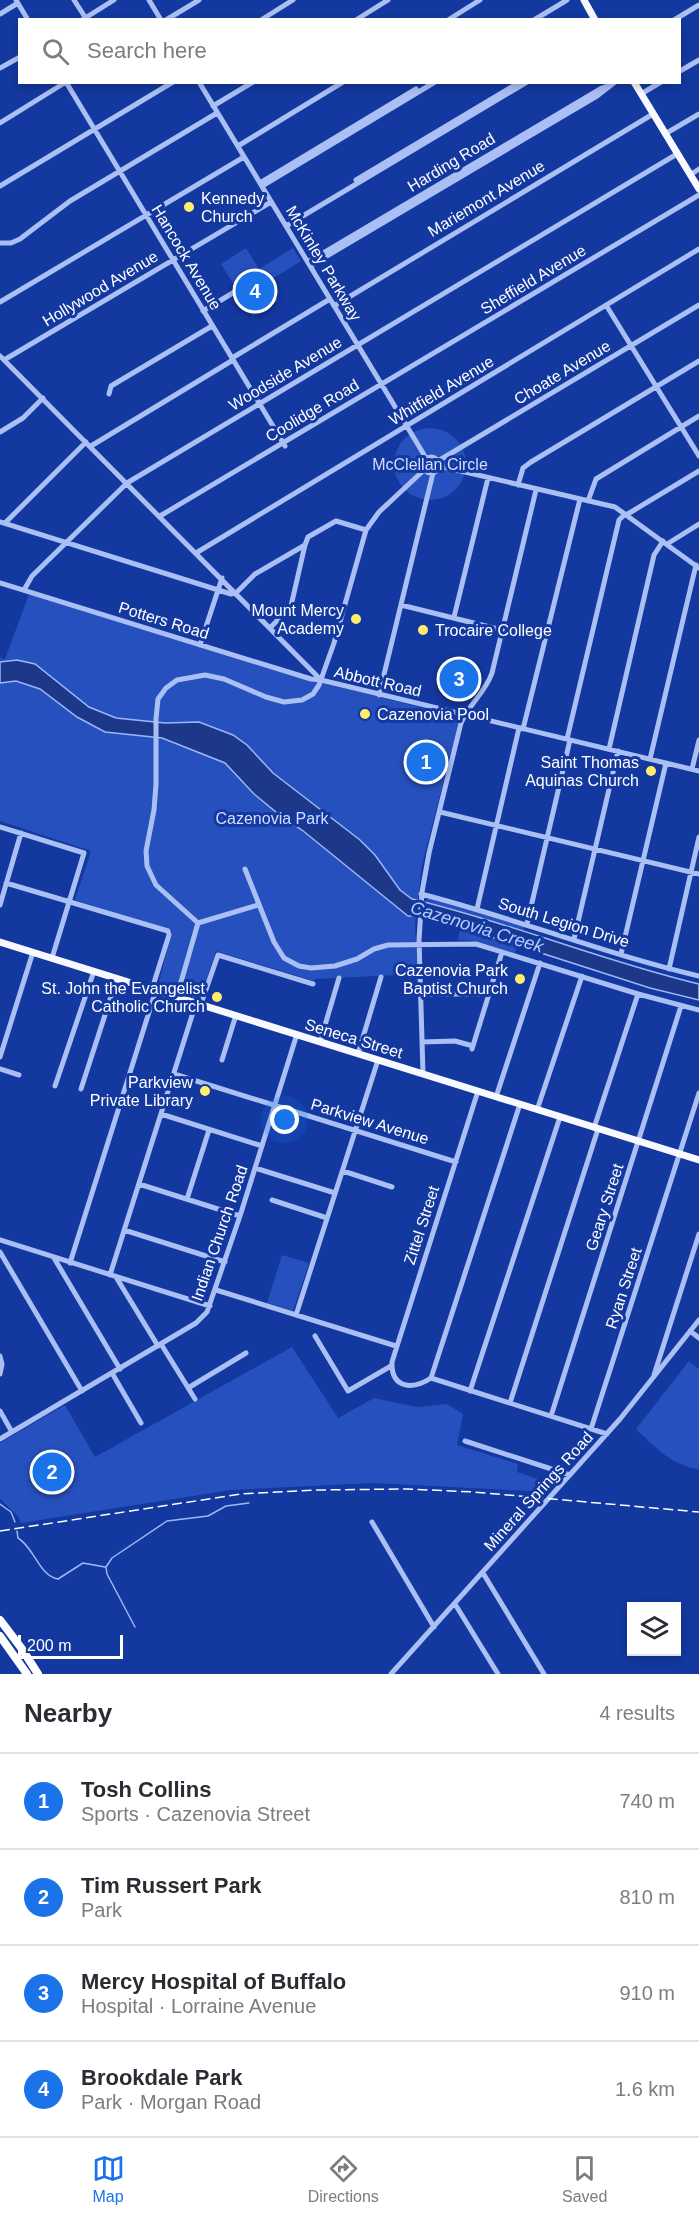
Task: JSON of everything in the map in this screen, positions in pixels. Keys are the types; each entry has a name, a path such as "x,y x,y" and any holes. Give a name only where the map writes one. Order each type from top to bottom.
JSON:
{"highway":[{"path":"0,1620 38,1674"},
{"path":"0,1636 27,1674"}],"main road":[{"path":"584,0 595,18"},
{"path":"635,84 699,189"},
{"name":"Seneca Street","path":"0,942 699,1161"}],"street":[{"path":"74,0 83,18 114,0"},
{"path":"149,0 160,18"},
{"path":"169,18 199,0"},
{"path":"264,18 293,0"},
{"path":"359,18 388,0"},
{"path":"451,18 480,0"},
{"path":"537,18 567,0"},
{"path":"544,18 573,0"},
{"path":"0,14 17,2 27,18"},
{"path":"677,18 699,4"},
{"path":"0,68 18,58"},
{"path":"681,70 699,60"},
{"path":"0,123 64,84"},
{"name":"Hancock Avenue","path":"67,84 284,444"},
{"path":"0,186 170,84"},
{"name":"McKinley Parkway","path":"200,84 426,458"},
{"path":"213,106 250,84"},
{"path":"238,146 340,84"},
{"path":"261,184 425,84"},
{"path":"400,101 431,84"},
{"path":"285,225 517,84"},
{"path":"285,225 524,84"},
{"name":"Harding Road","path":"309,264 612,84"},
{"path":"641,94 658,84"},
{"path":"0,243 20,239 62,206 217,112"},
{"name":"Mariemont Avenue","path":"334,306 653,114"},
{"path":"665,134 699,114"},
{"name":"Woodside Avenue","path":"24,590 32,576 127,483 677,154"},
{"path":"0,302 244,157"},
{"path":"690,175 699,169"},
{"name":"Sheffield Avenue","path":"382,386 699,195"},
{"name":"Hollywood Avenue","path":"2,359 271,202"},
{"name":"Whitfield Avenue","path":"196,553 699,249"},
{"path":"203,310 236,291"},
{"path":"2,524 88,444 330,299"},
{"path":"606,305 699,456"},
{"name":"Choate Avenue","path":"438,463 699,305"},
{"path":"109,394 111,386 213,326"},
{"name":"Abbott Road","path":"2,359 321,680 699,771"},
{"path":"518,485 521,473 528,464 699,361"},
{"name":"Coolidge Road","path":"161,518 382,386"},
{"path":"0,432 23,418 43,398"},
{"path":"588,501 596,479 699,416"},
{"path":"424,470 422,464 426,458 433,457 438,463 488,478 615,507 697,567 650,759"},
{"path":"379,695 433,473 438,463"},
{"path":"424,470 433,473"},
{"path":"198,923 156,885 147,866 146,851 155,797 156,706 160,693 171,683 191,676 205,675 224,679 266,697 285,702 308,698 315,692 321,680 334,643 366,530 379,512 424,470"},
{"path":"527,924 619,520 625,514 699,471"},
{"path":"454,617 488,478"},
{"path":"423,1074 419,944 421,897 429,853 464,715 486,688 536,490"},
{"path":"477,909 579,499"},
{"path":"270,628 291,606 308,537 336,521 366,530"},
{"path":"2,524 218,590 236,593 255,574 305,545"},
{"path":"609,749 654,555 665,543 699,524"},
{"path":"200,645 222,578"},
{"name":"Potters Road","path":"0,583 311,679 321,680"},
{"path":"401,605 502,630"},
{"path":"692,769 699,740"},
{"path":"574,939 618,751"},
{"path":"621,954 666,763"},
{"path":"440,812 699,874"},
{"path":"0,827 84,853 52,958"},
{"path":"0,905 21,833"},
{"path":"669,969 699,837"},
{"path":"245,869 280,954 299,966 311,968 335,966 350,962 381,947 476,944 638,994 699,1010"},
{"path":"6,883 168,931 170,934 70,1263"},
{"name":"South Legion Drive","path":"421,897 477,909 669,969 699,976"},
{"path":"198,923 258,905"},
{"path":"177,996 198,923"},
{"path":"0,1057 33,952"},
{"path":"422,1042 455,1041 472,1047 502,952"},
{"path":"110,1275 174,1074 218,955 313,984"},
{"path":"496,1097 540,963"},
{"path":"55,1086 94,971"},
{"path":"537,1110 582,976"},
{"path":"358,1054 381,977"},
{"path":"81,1089 117,978"},
{"path":"320,1041 339,978"},
{"path":"420,994 489,994"},
{"path":"510,1403 638,994"},
{"name":"Geary Street","path":"551,1416 681,1006"},
{"path":"222,1060 236,1015"},
{"name":"Indian Church Road","path":"0,1439 196,1323 210,1306 297,1034"},
{"path":"296,1315 378,1060"},
{"path":"0,1069 19,1075"},
{"name":"Parkview Avenue","path":"174,1074 456,1162"},
{"name":"Zittel Street","path":"391,1366 478,1091"},
{"name":"Ryan Street","path":"591,1429 699,1093"},
{"path":"315,1336 348,1391 391,1366 397,1379 407,1386 418,1385 430,1378 520,1104"},
{"path":"161,1114 262,1146"},
{"path":"470,1391 560,1117"},
{"path":"187,1199 209,1130"},
{"path":"255,1168 335,1193"},
{"path":"343,1171 392,1187"},
{"path":"139,1184 240,1216"},
{"path":"273,1200 327,1218"},
{"path":"124,1230 225,1262"},
{"path":"653,1379 699,1234"},
{"path":"0,1240 210,1306"},
{"path":"0,1252 82,1391"},
{"path":"54,1258 120,1369"},
{"path":"117,1277 195,1399"},
{"path":"216,1290 396,1346"},
{"name":"Mineral Springs Road","path":"391,1674 607,1434 699,1320"},
{"path":"690,1331 699,1338"},
{"path":"188,1388 246,1353"},
{"path":"0,1356 2,1364 0,1374"},
{"path":"112,1373 141,1423"},
{"path":"430,1378 607,1434"},
{"path":"0,1411 12,1432"},
{"path":"465,1441 570,1475"},
{"path":"372,1522 434,1627"},
{"path":"483,1573 544,1674"},
{"path":"455,1604 498,1674"}],"green space":[{"path":"246,248 259,269 293,248 301,261 267,282 278,301 253,316 221,264"},
{"name":"McClellan Circle","path":"430,428 450,434 460,444 466,464 460,484 450,494 430,500 410,494 400,484 394,464 400,444 410,434"},
{"name":"Cazenovia Park","path":"29,594 326,684 460,717 422,865 415,925 418,974 315,979 314,981 216,951 200,1001 158,986 172,931 75,900 91,851 0,821 0,658 5,659"},
{"path":"427,898 525,926 523,931 426,903"},
{"path":"460,928 517,947 515,954 476,941 458,940"},
{"path":"282,1255 309,1263 293,1311 267,1303"},
{"path":"292,1347 338,1418 374,1398 417,1407 447,1404 463,1414 457,1445 518,1464 517,1472 553,1484 549,1492 373,1483 231,1490 21,1523 18,1516 0,1499 0,1443 65,1405 95,1457"},
{"path":"689,1361 699,1369 699,1469 672,1460 636,1429"}],"water":[{"name":"Cazenovia Creek","path":"17,660 35,664 89,707 116,718 165,723 199,722 233,735 247,745 273,773 360,840 375,855 400,890 412,899 699,984 699,1000 650,988 426,916 408,916 254,794 225,763 162,738 105,732 77,717 40,689 16,681 0,683 0,662"}],"waterway":[{"path":"135,1627 107,1574 106,1567 112,1558 167,1521 208,1516 226,1506 249,1503"},
{"path":"0,1504 11,1512 15,1522"},
{"path":"17,1531 18,1538 24,1542 41,1567 51,1577 58,1579 83,1563 105,1567"}],"railway":[{"path":"0,1531 241,1494 317,1490 407,1489 474,1492 699,1512"}],"place":[{"name":"Kennedy Church","path":"189,207"},
{"name":"Brookdale Park","path":"255,291"},
{"name":"Mount Mercy Academy","path":"356,619"},
{"name":"Trocaire College","path":"423,630"},
{"name":"Mercy Hospital of Buffalo","path":"459,679"},
{"name":"Cazenovia Pool","path":"365,714"},
{"name":"Tosh Collins","path":"426,762"},
{"name":"Saint Thomas Aquinas Church","path":"651,771"},
{"name":"Cazenovia Park Baptist Church","path":"520,979"},
{"name":"St. John the Evangelist Catholic Church","path":"217,997"},
{"name":"Parkview Private Library","path":"205,1091"},
{"name":"Tim Russert Park","path":"52,1472"}]}
